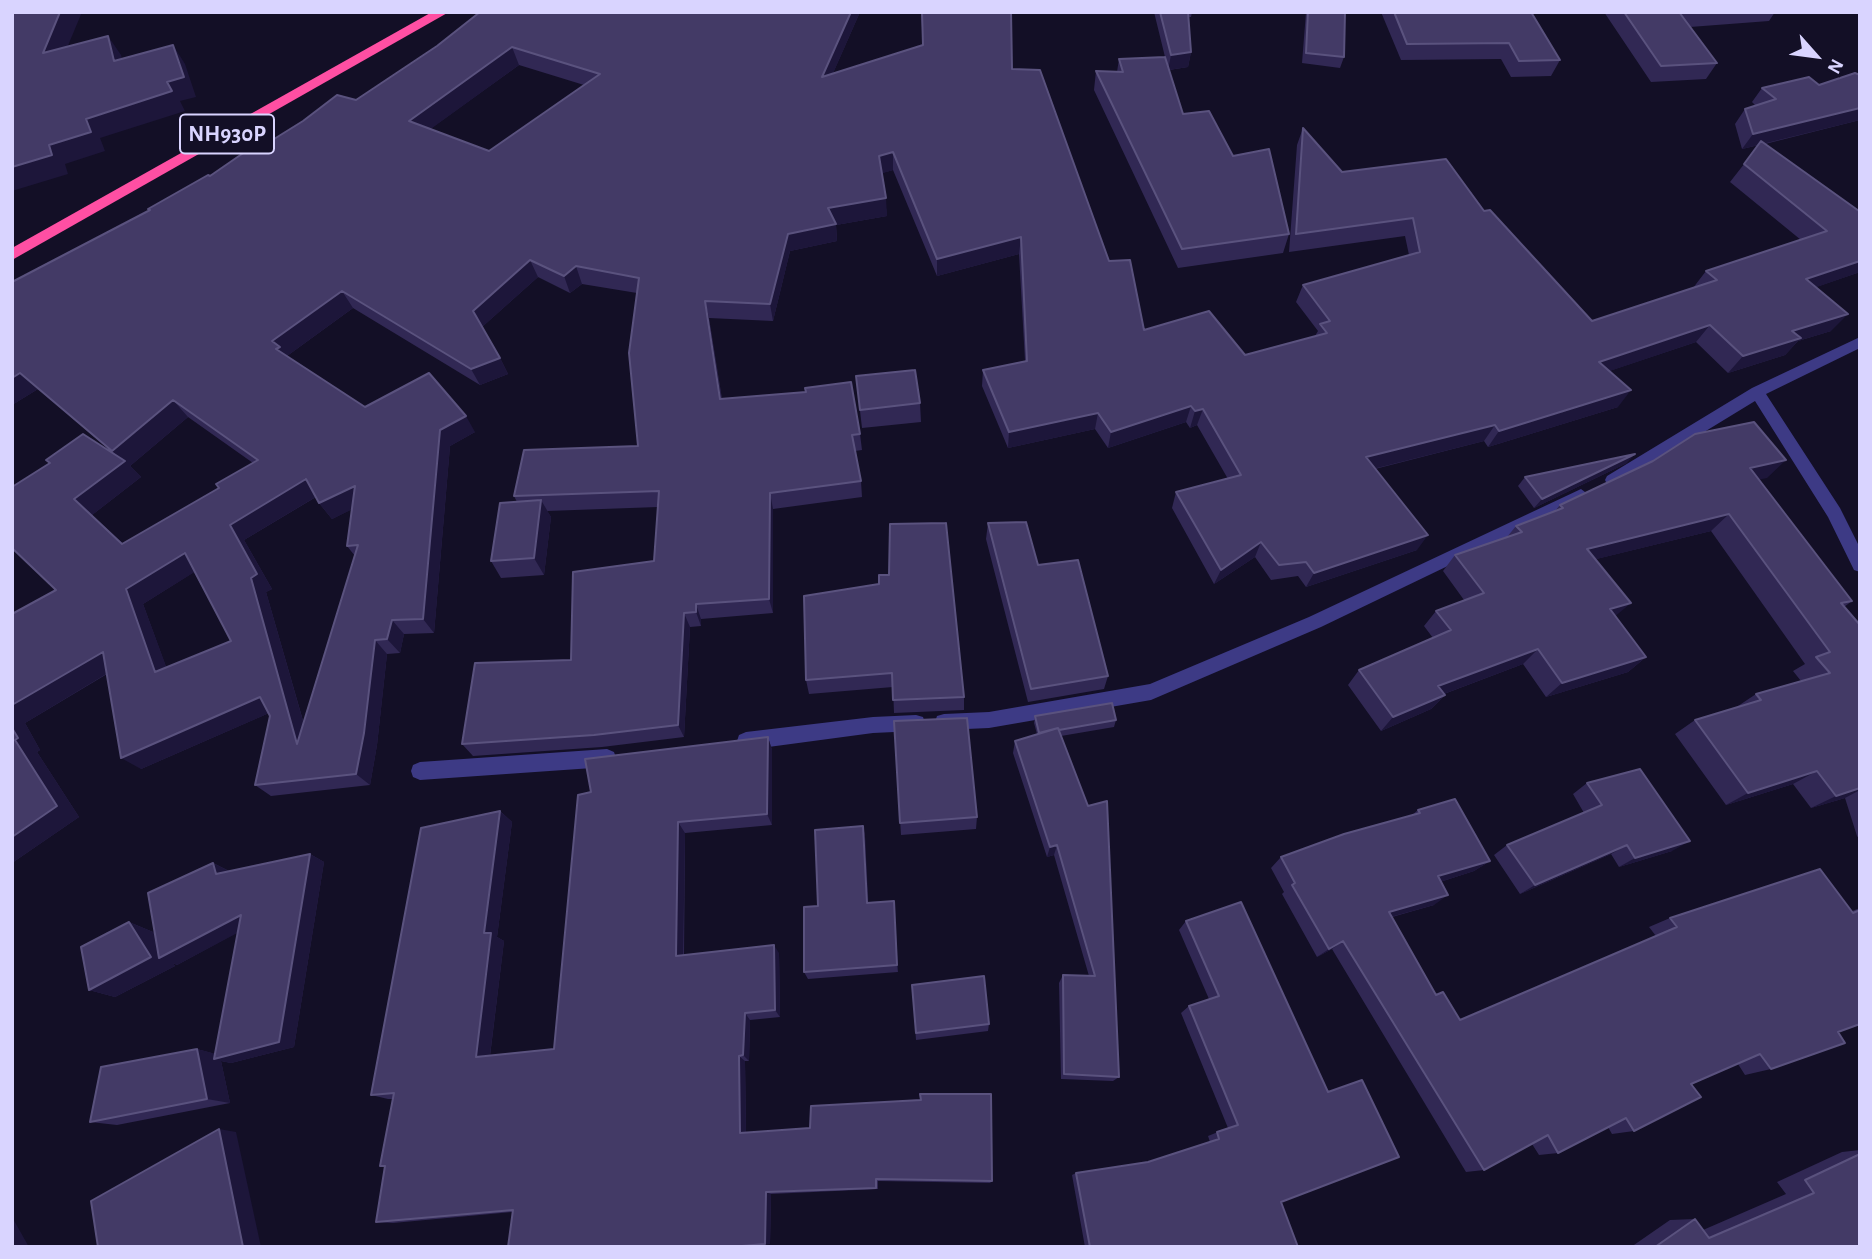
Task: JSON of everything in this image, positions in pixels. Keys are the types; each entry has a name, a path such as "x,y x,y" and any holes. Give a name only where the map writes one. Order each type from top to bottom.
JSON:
{"highway":[{"name":"NH930P","path":"12,255 442,12"}],"street":[{"path":"724,744 873,725 989,720 1151,692 1315,622 1630,472 1757,392 1860,342"},
{"path":"1757,392 1834,513 1860,565"},
{"path":"419,771 629,755"}],"building":[{"path":"12,12 60,12 43,53 108,36 114,61 173,45 184,77 167,82 172,91 86,119 91,132 49,145 52,155 12,167"},
{"path":"480,12 851,12 822,77 923,45 922,12 1011,12 1012,69 1040,70 1109,261 1130,260 1144,330 1209,311 1245,355 1327,333 1320,324 1330,321 1303,285 1420,252 1413,218 1296,234 1303,128 1342,172 1446,159 1484,211 1490,210 1592,321 1717,280 1706,271 1827,231 1744,164 1761,141 1860,211 1860,261 1806,279 1848,314 1792,331 1801,338 1743,356 1710,325 1599,362 1631,390 1499,431 1495,425 1366,457 1428,535 1314,573 1306,562 1279,565 1261,542 1221,570 1176,492 1241,475 1203,409 1195,411 1191,406 1111,432 1098,413 1009,432 983,370 1027,361 1021,237 937,259 893,152 879,156 886,198 828,208 836,224 788,234 770,304 705,301 720,399 806,392 805,388 851,382 860,434 852,435 861,481 770,493 769,599 696,604 696,612 684,613 678,725 594,735 462,744 475,663 571,660 573,572 654,561 659,491 514,496 524,450 638,446 629,353 639,278 576,266 564,276 530,260 473,311 500,358 471,369 342,291 272,341 280,347 276,349 365,407 429,373 466,416 440,430 423,619 392,620 387,639 375,640 364,733 356,774 255,785 270,716 260,697 121,758 103,652 12,705 12,614 56,590 12,548 12,487 50,463 46,460 83,434 125,461 74,499 122,544 219,488 216,484 258,460 173,400 112,451 20,373 12,378 12,282 150,210 148,209 210,176 252,147 258,149 303,121 337,95 356,100 437,46","holes":["512,47 600,74 489,151 409,121","306,479 319,503 355,486 347,546 358,545 297,744 251,578 257,574 230,525","185,553 231,641 155,672 126,589"]},
{"path":"1160,12 1188,12 1191,52 1171,55"},
{"path":"1308,12 1345,12 1344,57 1306,53"},
{"path":"1394,12 1531,12 1560,60 1519,61 1509,43 1407,44"},
{"path":"1624,12 1679,12 1717,63 1661,66"},
{"path":"1165,57 1183,114 1209,111 1233,156 1269,149 1289,234 1182,249 1096,71 1123,72 1119,59"},
{"path":"1855,73 1860,75 1860,108 1753,134 1745,109 1776,99 1762,88 1809,77 1819,85"},
{"path":"915,370 920,403 860,410 856,376"},
{"path":"1754,422 1786,460 1750,468 1852,601 1841,603 1860,625 1860,788 1836,796 1817,771 1748,793 1695,720 1761,700 1756,694 1830,673 1816,657 1830,652 1729,514 1587,549 1631,603 1610,609 1646,657 1562,683 1538,649 1438,686 1445,695 1393,717 1359,670 1451,630 1436,611 1484,593 1455,555 1522,532 1516,526 1563,508 1560,505 1653,461 1695,434"},
{"path":"1635,454 1542,499 1525,477"},
{"path":"541,500 534,558 491,561 500,503"},
{"path":"1026,522 1038,565 1078,560 1108,676 1031,689 988,523"},
{"path":"946,523 964,697 893,700 892,673 806,680 804,596 879,584 879,575 889,575 890,524"},
{"path":"1112,703 1116,720 1039,733 1035,716"},
{"path":"967,718 977,817 900,823 894,721"},
{"path":"12,728 18,738 15,740 57,806 12,837"},
{"path":"1058,728 1088,806 1107,801 1119,1077 1064,1074 1063,975 1095,976 1057,845 1050,847 1015,741"},
{"path":"768,737 767,814 678,822 676,956 774,945 775,1010 745,1013 743,1055 739,1056 740,1133 810,1128 811,1106 921,1100 920,1094 991,1094 992,1181 876,1179 876,1188 766,1192 765,1244 730,1247 508,1247 513,1210 376,1222 385,1166 380,1166 394,1093 371,1095 421,828 500,811 484,933 491,933 476,1057 554,1049 578,795 591,792 585,759"},
{"path":"1640,769 1690,841 1635,858 1627,845 1535,885 1507,845 1602,805 1587,783"},
{"path":"1455,799 1490,861 1438,876 1448,895 1389,912 1436,995 1443,992 1460,1020 1677,927 1670,918 1820,869 1853,913 1860,910 1860,1024 1838,1032 1845,1043 1771,1069 1760,1054 1691,1084 1701,1097 1634,1131 1626,1118 1558,1153 1548,1135 1484,1170 1343,941 1329,949 1292,885 1295,883 1281,857 1344,834 1420,813 1418,810"},
{"path":"863,826 867,903 894,901 897,965 804,972 804,907 818,906 815,830"},
{"path":"310,854 279,1042 214,1059 241,915 159,958 148,893 213,863 216,874"},
{"path":"1241,902 1328,1092 1362,1080 1399,1157 1281,1202 1298,1247 1090,1247 1076,1173 1148,1162 1219,1139 1217,1132 1238,1125 1189,1006 1219,996 1186,921"},
{"path":"129,922 151,957 89,990 81,947"},
{"path":"984,976 989,1024 916,1033 912,985"},
{"path":"197,1049 207,1099 90,1122 101,1067"},
{"path":"219,1129 243,1247 98,1247 91,1201"},
{"path":"1860,1154 1860,1247 1655,1247 1695,1219 1709,1238 1814,1193 1805,1180"}]}
